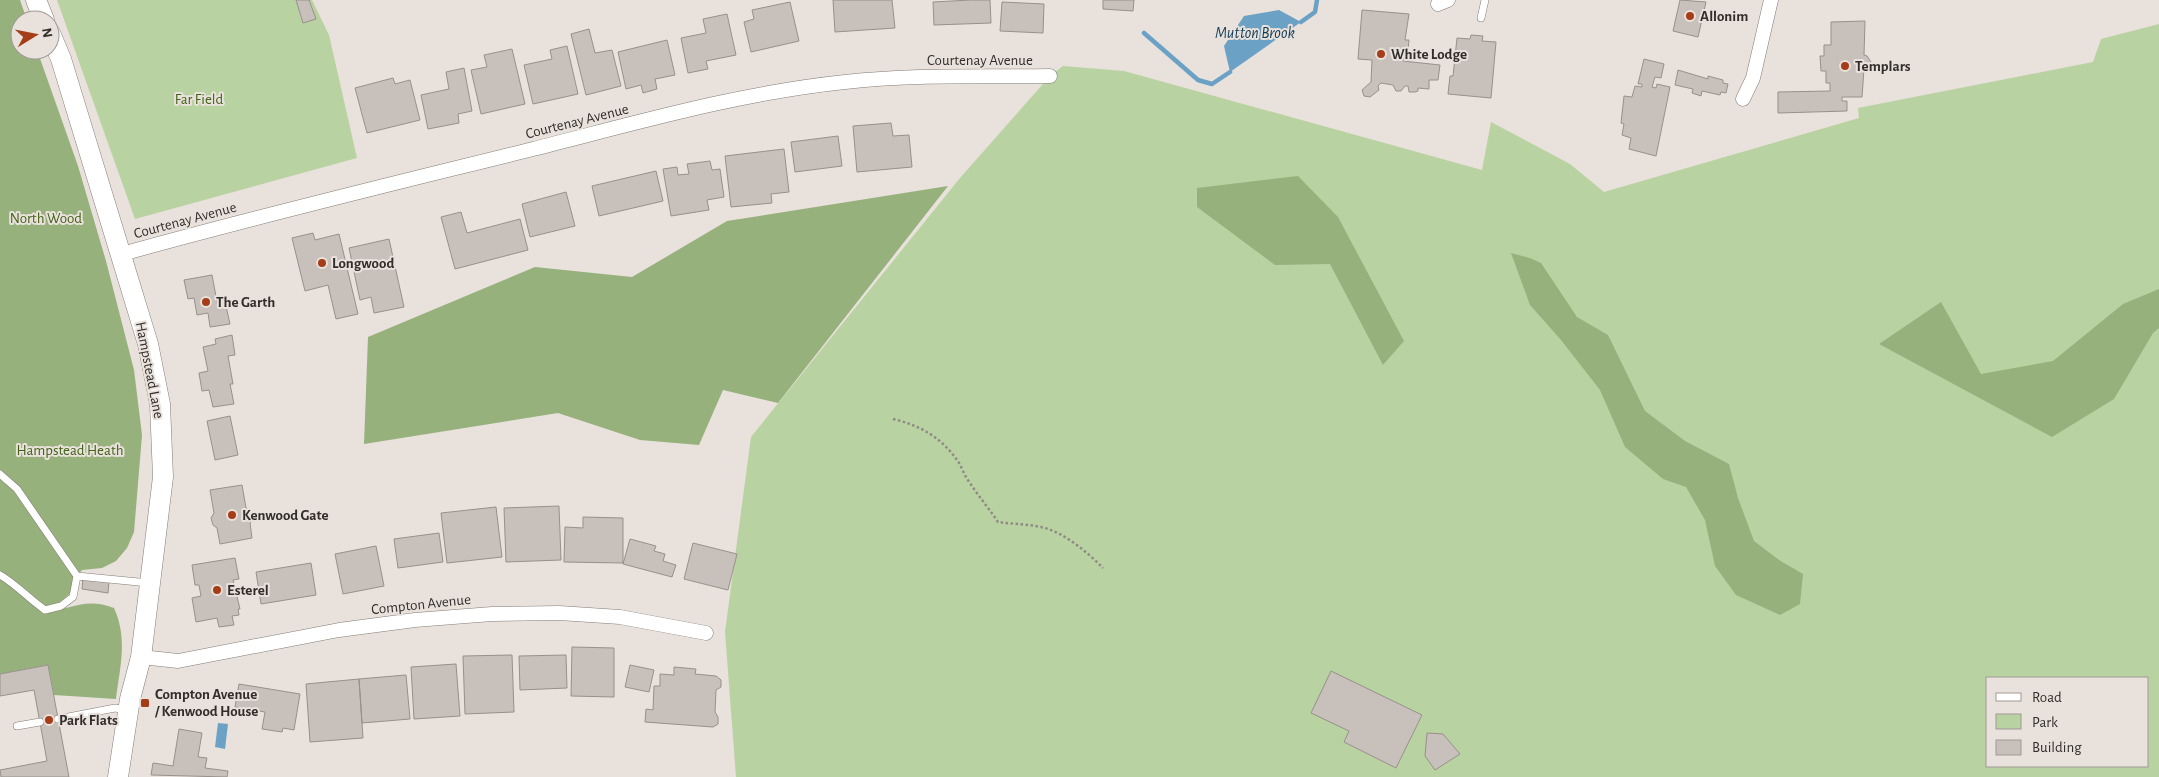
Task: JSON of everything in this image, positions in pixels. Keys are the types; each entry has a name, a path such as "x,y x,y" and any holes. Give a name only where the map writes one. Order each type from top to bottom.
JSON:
{"main road":[{"name":"Hampstead Lane","path":"60,57 148,344 160,404 163,477 151,584 141,657 128,710 118,777"}],"street":[{"path":"1743,99 1753,78 1771,0"},
{"name":"Courtenay Avenue","path":"122,254 638,123 777,91 903,77 1050,76"},
{"name":"Compton Avenue","path":"141,657 178,661 339,630 415,620 492,614 559,613 620,617 706,633"}],"lane":[{"path":"1481,18 1485,0"},
{"path":"0,474 17,489 77,576 73,597 61,606 44,610 13,583 0,575"},
{"path":"77,576 151,584"},
{"path":"58,719 115,708 128,710"},
{"path":"17,726 40,722"}],"path":[{"path":"892,419 913,423 929,432 941,443 957,459 966,476 998,522 1043,527 1068,540 1103,568"}],"green space":[{"name":"Hampstead Heath","path":"0,0 20,0 24,10 10,10 10,60 41,60 78,166 106,261 134,370 142,435 134,532 127,548 116,561 102,568 82,570 77,576 74,590 60,602 66,608 79,605 101,604 114,608 121,631 122,642 116,699 54,695 48,665 0,674"},
{"name":"Far Field","path":"57,0 312,0 329,35 357,158 135,219"},
{"path":"2159,24 2159,777 736,777 725,632 751,437 960,178 1050,76 1063,66 1124,71 1482,170 1491,122 1570,164 1604,192 1859,118 1858,108 2093,62 2101,39"},
{"path":"1298,176 1338,217 1404,341 1383,365 1330,264 1275,265 1197,207 1197,188"},
{"path":"948,186 778,403 723,390 699,445 640,440 558,413 364,444 368,337 535,267 632,277 727,221"},
{"path":"1511,253 1541,263 1577,317 1608,335 1645,411 1685,441 1729,464 1738,498 1754,541 1779,560 1803,574 1800,604 1780,615 1736,595 1715,566 1705,520 1686,487 1663,479 1625,447 1600,390 1561,340 1530,305"},
{"path":"2159,289 2159,328 2153,333 2114,399 2052,437 1879,344 1941,302 1981,374 2053,361 2123,304"}],"water":[{"name":"Mutton Brook","path":"1279,10 1301,22 1230,72 1224,46 1244,16"},
{"path":"218,723 228,724 225,749 215,747"}],"building":[{"path":"296,0 309,0 316,19 303,23"},
{"path":"833,0 892,0 895,28 835,32"},
{"path":"990,0 991,23 934,25 933,2"},
{"path":"1103,0 1134,0 1133,11 1103,9"},
{"name":"Allonim","path":"1680,0 1706,2 1698,37 1673,31"},
{"path":"790,2 799,41 751,52 744,22 754,19 752,10"},
{"path":"1002,2 1044,4 1043,33 1000,31"},
{"name":"White Lodge","path":"1362,10 1409,14 1405,40 1409,40 1408,50 1405,50 1403,61 1440,65 1438,80 1429,80 1429,89 1418,88 1418,91 1409,92 1408,86 1405,86 1401,91 1396,91 1393,85 1381,83 1378,86 1379,90 1370,97 1364,96 1362,90 1371,82 1372,60 1358,59"},
{"path":"727,14 736,55 706,61 708,69 688,73 681,38 706,33 703,19"},
{"name":"Templars","path":"1865,21 1864,55 1871,62 1869,67 1864,69 1862,97 1842,97 1842,101 1847,101 1847,111 1778,113 1778,92 1830,91 1830,83 1826,83 1826,71 1821,71 1820,56 1824,56 1824,45 1831,45 1831,22"},
{"path":"589,29 595,53 612,50 621,86 586,95 571,34"},
{"path":"1471,35 1483,36 1482,41 1496,42 1491,98 1448,94 1450,76 1453,76 1457,38 1470,39"},
{"path":"667,40 675,75 655,79 657,89 643,93 641,85 626,89 618,52"},
{"path":"567,46 578,94 533,104 524,65 552,59 550,50"},
{"path":"512,49 525,104 481,114 471,70 487,67 484,55"},
{"path":"1644,59 1664,64 1661,78 1655,77 1652,87 1656,88 1657,84 1670,87 1656,156 1629,149 1631,138 1622,135 1624,124 1621,123 1624,96 1632,97 1635,86 1642,87 1642,84 1638,84"},
{"path":"464,68 472,111 458,114 459,123 428,129 421,95 449,89 446,72"},
{"path":"1678,70 1708,79 1708,76 1723,80 1723,83 1728,84 1726,93 1721,92 1720,95 1702,91 1701,96 1692,93 1693,89 1675,85"},
{"path":"393,78 395,84 410,80 420,120 367,133 355,88"},
{"path":"891,123 893,136 909,135 912,167 857,172 853,126"},
{"path":"838,136 842,166 795,172 791,142"},
{"path":"784,149 789,192 771,194 772,203 731,207 725,156"},
{"path":"710,161 712,170 720,169 724,197 707,200 709,210 671,216 663,169 677,167 678,175 689,174 687,164"},
{"path":"656,171 663,201 599,216 592,186"},
{"path":"566,192 575,226 530,237 522,204"},
{"path":"461,212 467,233 520,219 528,250 455,269 441,217"},
{"name":"Longwood","path":"313,233 315,240 339,234 358,314 336,319 328,285 305,291 292,238"},
{"path":"389,239 404,307 374,313 371,297 360,300 349,248"},
{"name":"The Garth","path":"212,275 218,307 226,306 230,324 210,327 208,313 197,315 194,298 188,299 184,280"},
{"path":"232,335 235,355 228,356 234,404 213,407 209,390 202,391 199,373 208,371 203,347 216,344 215,339"},
{"path":"230,416 238,455 215,460 207,421"},
{"name":"Kenwood Gate","path":"242,485 246,508 251,511 252,538 220,544 217,528 213,525 211,518 214,513 210,490"},
{"path":"559,506 561,560 506,562 504,508"},
{"path":"496,507 502,557 447,563 441,513"},
{"path":"583,517 623,518 623,563 564,562 565,527 583,528"},
{"path":"439,533 443,562 398,568 394,539"},
{"path":"630,539 656,546 654,551 665,554 663,561 676,565 672,577 623,564"},
{"path":"693,543 737,554 728,590 684,579"},
{"path":"376,546 384,586 343,594 335,554"},
{"name":"Esterel","path":"235,558 239,579 233,580 240,609 238,609 239,615 232,616 234,625 219,627 217,618 196,622 192,598 201,596 199,585 195,585 192,565"},
{"path":"311,563 316,595 261,604 256,572"},
{"path":"83,577 109,581 108,593 82,589"},
{"path":"572,647 614,648 614,697 571,696"},
{"path":"512,655 514,712 465,714 463,656"},
{"path":"566,655 567,688 520,690 519,656"},
{"path":"456,664 460,716 414,719 411,667"},
{"name":"Park Flats","path":"48,665 69,777 1,777 0,770 47,761 34,690 0,696 0,674"},
{"path":"630,665 654,670 649,692 625,687"},
{"path":"674,667 696,669 695,674 716,676 721,680 721,687 716,690 715,712 718,717 718,724 713,727 645,722 646,709 653,710 654,686 660,686 660,674 674,675"},
{"path":"1331,671 1422,715 1396,768 1344,742 1349,731 1311,713"},
{"path":"406,675 410,719 362,723 359,679"},
{"path":"359,679 363,738 310,742 306,684"},
{"path":"239,684 300,694 294,730 283,728 282,732 262,729 265,712 235,707"},
{"path":"179,729 202,733 198,757 207,758 205,768 228,771 227,777 151,775 153,763 173,766"},
{"path":"1427,733 1443,734 1460,754 1435,770 1425,756"}],"waterway":[{"name":"Mutton Brook","path":"1301,22 1315,12 1317,0"},
{"path":"1144,33 1198,80 1212,84 1230,72"}],"place":[{"name":"Allonim","path":"1690,16"},
{"name":"White Lodge","path":"1381,54"},
{"name":"Templars","path":"1845,66"},
{"name":"Longwood","path":"322,263"},
{"name":"The Garth","path":"206,302"},
{"name":"Kenwood Gate","path":"232,515"},
{"name":"Esterel","path":"217,590"},
{"name":"Compton Avenue / Kenwood House","path":"145,703"},
{"name":"Park Flats","path":"49,720"}],"park label":[{"name":"North Wood","path":"46,218"}]}
